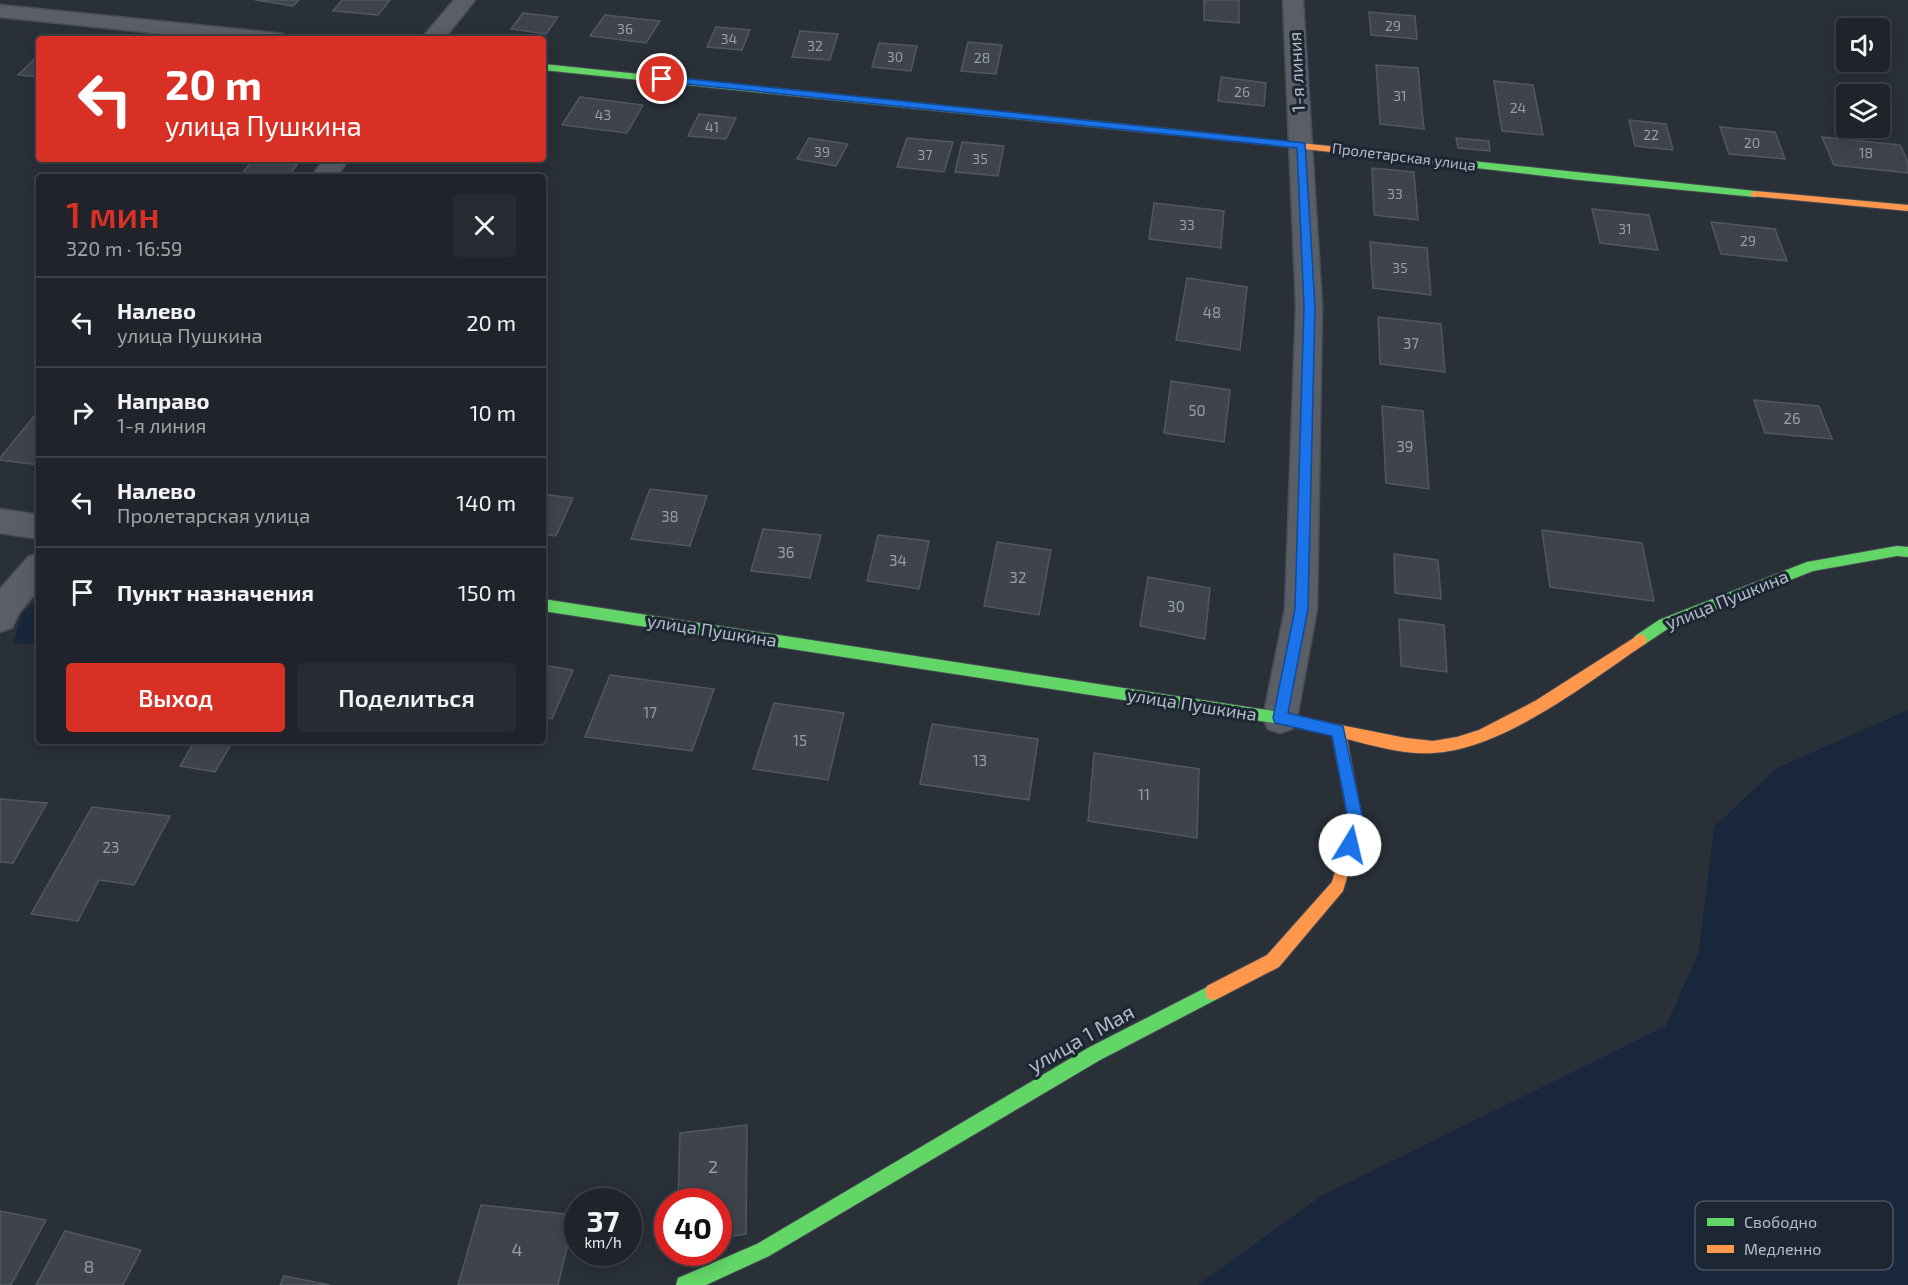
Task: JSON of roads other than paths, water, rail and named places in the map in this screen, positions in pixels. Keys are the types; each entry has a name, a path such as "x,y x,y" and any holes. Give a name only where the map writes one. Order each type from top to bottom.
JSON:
{"street":[{"path":"435,36 465,0"},
{"name":"1-я линия","path":"1280,718 1301,609 1309,306 1293,0"},
{"path":"0,10 247,36"},
{"name":"Пролетарская улица","path":"546,67 1301,145 1579,177 1908,208"},
{"path":"325,174 335,162"},
{"path":"0,521 36,527"},
{"name":"улица Пушкина","path":"546,605 1280,718 1338,731 1434,747 1477,739 1551,698 1664,624 1812,566 1897,551 1908,552"},
{"path":"0,618 8,603 36,570"},
{"name":"улица 1 Мая","path":"686,1285 763,1250 1094,1054 1273,961 1338,886 1356,824 1338,731"}],"water":[{"path":"36,601 36,644 13,644 22,613"},
{"path":"1908,710 1908,1285 1198,1285 1321,1196 1666,1026 1699,951 1714,827 1777,768"}]}
